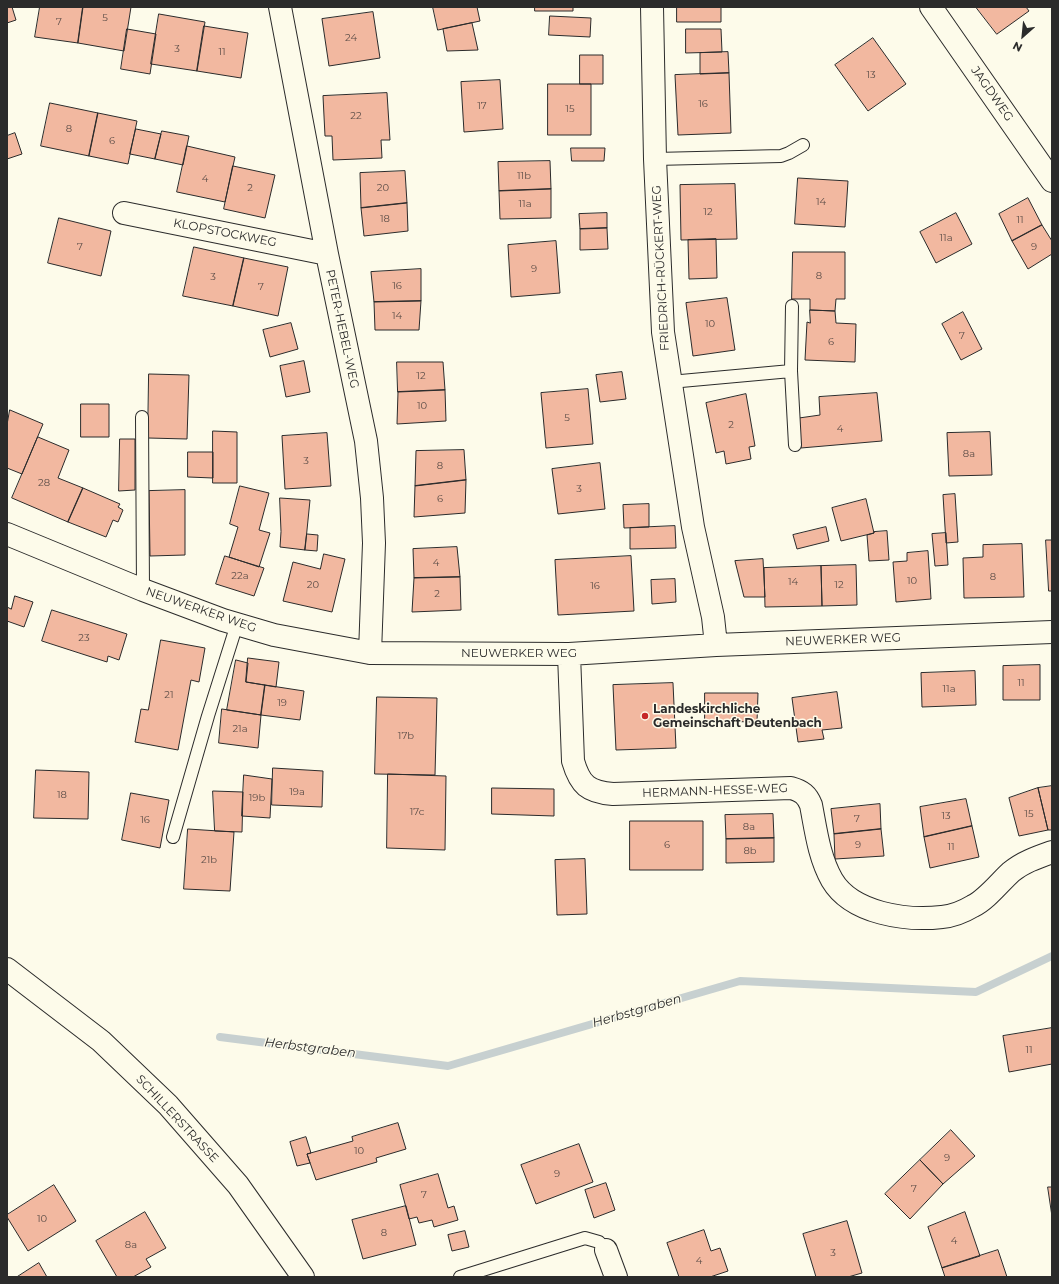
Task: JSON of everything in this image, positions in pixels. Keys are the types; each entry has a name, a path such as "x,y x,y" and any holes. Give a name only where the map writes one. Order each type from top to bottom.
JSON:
{"street":[{"name":"PETER-HEBEL-WEG","path":"280,7 327,254 366,441 374,543 370,653"},
{"name":"FRIEDRICH-RÜCKERT-WEG","path":"652,7 655,159 663,332 693,527 713,617 716,644"},
{"name":"JAGDWEG","path":"931,7 1052,181"},
{"name":"KLOPSTOCKWEG","path":"124,213 327,254"},
{"name":"NEUWERKER WEG","path":"7,534 143,590 237,624 274,635 370,653 570,654 716,644 1052,632"},
{"name":"HERMANN-HESSE-WEG","path":"570,654 574,761 578,776 591,790 600,793 613,794 791,788 801,791 808,798 811,805 821,858 833,882 847,898 869,909 894,916 918,919 958,914 975,906 1013,871 1032,859 1052,852"},
{"name":"SCHILLERSTRASSE","path":"7,969 101,1041 168,1105 238,1185 303,1277"},
{"path":"606,1250 616,1277"}],"lane":[{"path":"655,159 781,156 788,154 804,145"},
{"path":"792,306 790,371 795,445"},
{"path":"670,382 790,371"},
{"path":"142,417 143,590"},
{"path":"173,838 203,732 237,624"},
{"path":"460,1277 585,1238 599,1242 606,1250"}],"building":[{"path":"7,7 12,7 16,20 7,23"},
{"path":"40,7 83,7 78,43 35,37"},
{"path":"83,7 131,7 124,51 78,43"},
{"path":"433,7 477,7 480,21 438,30"},
{"path":"535,7 573,7 573,11 535,11"},
{"path":"677,7 721,7 721,22 677,22"},
{"path":"976,7 1026,7 1029,11 997,34"},
{"path":"373,12 380,58 329,66 322,19"},
{"path":"159,14 205,22 197,71 151,64"},
{"path":"550,16 591,18 590,37 549,35"},
{"path":"472,23 478,50 447,51 443,29"},
{"path":"204,26 248,33 241,78 197,71"},
{"path":"127,29 156,34 150,74 121,69"},
{"path":"686,29 721,29 722,52 686,53"},
{"path":"873,38 906,84 868,111 835,65"},
{"path":"728,52 729,73 700,74 700,53"},
{"path":"580,55 603,55 603,84 580,84"},
{"path":"729,73 731,133 678,135 675,75"},
{"path":"500,80 503,129 464,132 461,82"},
{"path":"548,84 591,84 591,135 548,135"},
{"path":"387,93 390,140 381,140 382,158 333,160 332,136 325,136 323,96"},
{"path":"50,103 98,113 89,156 41,146"},
{"path":"98,113 137,121 128,164 89,156"},
{"path":"136,129 161,134 155,159 130,154"},
{"path":"162,131 189,136 183,165 155,159"},
{"path":"15,133 22,154 7,159 7,136"},
{"path":"187,146 235,157 225,202 177,192"},
{"path":"571,148 605,148 604,161 572,161"},
{"path":"550,161 551,189 499,191 498,162"},
{"path":"233,166 275,175 265,218 224,209"},
{"path":"405,171 407,203 361,208 360,173"},
{"path":"798,178 848,181 845,227 795,224"},
{"path":"735,184 737,239 681,240 680,185"},
{"path":"551,189 551,218 500,219 499,191"},
{"path":"1028,198 1042,225 1012,241 999,214"},
{"path":"407,203 408,231 364,236 361,208"},
{"path":"607,213 607,228 580,229 579,214"},
{"path":"956,213 972,244 936,263 920,232"},
{"path":"59,218 111,231 101,276 48,263"},
{"path":"1042,225 1052,241 1052,254 1028,269 1012,241"},
{"path":"607,228 608,249 580,250 580,229"},
{"path":"716,239 717,278 689,279 688,240"},
{"path":"556,241 560,293 511,297 508,245"},
{"path":"194,247 244,258 233,306 183,296"},
{"path":"793,252 845,252 845,299 836,299 835,311 810,310 810,299 792,299"},
{"path":"244,258 288,267 278,316 233,306"},
{"path":"421,269 421,301 374,302 371,272"},
{"path":"727,298 735,350 693,356 686,303"},
{"path":"421,301 419,330 375,330 374,302"},
{"path":"810,310 835,311 836,323 856,324 855,362 805,360 807,322 810,323"},
{"path":"963,312 982,349 961,360 942,324"},
{"path":"291,323 298,349 270,357 263,330"},
{"path":"304,361 310,392 286,397 280,366"},
{"path":"397,362 443,362 445,390 398,392"},
{"path":"622,372 626,399 600,402 596,375"},
{"path":"149,374 189,375 187,439 148,438"},
{"path":"588,389 593,444 546,448 541,393"},
{"path":"445,390 446,421 397,424 398,392"},
{"path":"877,393 882,441 801,448 799,418 820,415 819,397"},
{"path":"746,394 755,446 749,447 751,459 726,464 724,451 716,453 706,403"},
{"path":"81,404 109,404 109,437 81,437"},
{"path":"10,410 43,424 22,474 7,468 7,425"},
{"path":"213,431 237,432 237,483 213,483"},
{"path":"990,432 992,475 949,476 947,433"},
{"path":"327,433 331,486 285,489 282,436"},
{"path":"38,437 69,450 58,478 83,488 68,522 12,498"},
{"path":"120,439 135,439 135,490 119,491"},
{"path":"464,450 466,480 415,486 416,451"},
{"path":"188,452 213,452 213,478 188,477"},
{"path":"600,463 605,509 558,514 552,469"},
{"path":"466,480 465,513 414,517 415,486"},
{"path":"240,486 269,493 259,530 270,533 259,567 229,557 238,527 230,524"},
{"path":"83,488 120,504 118,507 123,510 118,522 113,520 106,537 68,522"},
{"path":"185,490 185,555 150,556 149,491"},
{"path":"955,494 958,542 946,543 943,495"},
{"path":"280,498 310,500 305,550 280,547"},
{"path":"866,499 874,533 841,541 832,508"},
{"path":"649,504 649,527 624,528 623,505"},
{"path":"675,526 676,548 630,549 630,528"},
{"path":"826,527 829,541 797,549 793,535"},
{"path":"887,531 889,560 869,561 867,535 874,532"},
{"path":"946,533 948,565 935,566 932,534"},
{"path":"307,534 318,535 317,551 305,550"},
{"path":"1046,540 1052,540 1052,591 1049,591"},
{"path":"1022,544 1024,597 964,598 963,558 983,557 983,545"},
{"path":"457,547 460,577 414,578 413,549"},
{"path":"928,551 931,599 896,602 893,562 907,561 907,553"},
{"path":"324,554 345,559 332,612 283,601 293,562 320,569"},
{"path":"225,556 264,568 254,596 216,584"},
{"path":"631,556 634,611 558,615 555,560"},
{"path":"763,559 765,597 744,597 735,561"},
{"path":"856,565 857,605 822,606 821,566"},
{"path":"821,566 822,606 765,607 764,568"},
{"path":"460,577 461,610 412,612 414,578"},
{"path":"675,579 676,602 652,604 651,580"},
{"path":"15,596 33,602 24,627 7,621 7,607 11,609"},
{"path":"52,610 127,634 119,660 108,656 107,662 42,641"},
{"path":"161,640 205,648 199,682 191,680 178,750 135,742 141,709 148,710"},
{"path":"248,658 279,662 276,687 246,682"},
{"path":"236,660 248,663 246,682 265,685 261,715 227,710"},
{"path":"1040,665 1040,700 1003,700 1003,666"},
{"path":"975,671 976,705 922,707 921,673"},
{"name":"Landeskirchliche Gemeinschaft Deutenbach","path":"673,683 676,748 616,750 613,685"},
{"path":"265,685 304,691 300,720 261,715"},
{"path":"837,692 842,728 822,730 824,739 798,742 792,698"},
{"path":"705,693 758,693 757,722 705,721"},
{"path":"377,697 437,698 435,775 375,774"},
{"path":"222,709 261,715 258,748 219,743"},
{"path":"273,768 323,771 322,807 272,805"},
{"path":"36,770 89,772 88,819 34,818"},
{"path":"388,774 446,776 445,850 387,848"},
{"path":"244,775 272,779 270,818 242,816"},
{"path":"1052,786 1052,830 1048,830 1038,788"},
{"path":"492,788 554,789 554,816 492,814"},
{"path":"1038,788 1048,830 1019,836 1009,798"},
{"path":"213,791 243,792 242,832 215,831"},
{"path":"131,793 169,800 160,848 122,840"},
{"path":"966,799 972,826 924,837 920,807"},
{"path":"880,804 881,829 834,834 831,809"},
{"path":"773,814 774,838 726,839 725,815"},
{"path":"630,821 703,821 703,870 630,870"},
{"path":"972,826 979,857 930,868 924,837"},
{"path":"188,829 234,832 230,891 184,889"},
{"path":"881,829 884,856 835,859 834,834"},
{"path":"774,838 774,862 726,863 726,839"},
{"path":"585,859 587,914 557,915 555,860"},
{"path":"1052,1028 1052,1064 1009,1072 1003,1036"},
{"path":"398,1123 406,1149 376,1158 377,1162 316,1180 307,1154 353,1141 352,1137"},
{"path":"951,1130 975,1156 943,1184 920,1160"},
{"path":"306,1137 311,1153 307,1154 310,1163 297,1166 290,1142"},
{"path":"579,1144 593,1182 536,1204 521,1165"},
{"path":"920,1160 943,1184 910,1219 885,1194"},
{"path":"438,1174 448,1208 454,1206 458,1220 434,1227 432,1220 419,1223 417,1217 409,1219 400,1185"},
{"path":"606,1183 615,1210 594,1218 585,1190"},
{"path":"54,1185 76,1221 28,1251 7,1215"},
{"path":"1048,1187 1052,1187 1052,1216"},
{"path":"406,1206 416,1245 363,1259 352,1220"},
{"path":"145,1212 166,1248 146,1259 151,1267 133,1277 117,1277 96,1241"},
{"path":"965,1212 980,1256 942,1268 928,1227"},
{"path":"847,1221 862,1273 848,1277 816,1277 803,1234"},
{"path":"704,1230 711,1251 720,1248 728,1271 710,1277 679,1277 667,1243"},
{"path":"465,1231 469,1247 452,1251 448,1235"},
{"path":"998,1250 1007,1277 945,1277 942,1268"},
{"path":"39,1263 47,1277 17,1277"}],"waterway":[{"name":"Herbstgraben","path":"220,1037 448,1066 740,981 976,992 1052,956"}],"place":[{"name":"Landeskirchliche Gemeinschaft Deutenbach","path":"645,716"}]}
